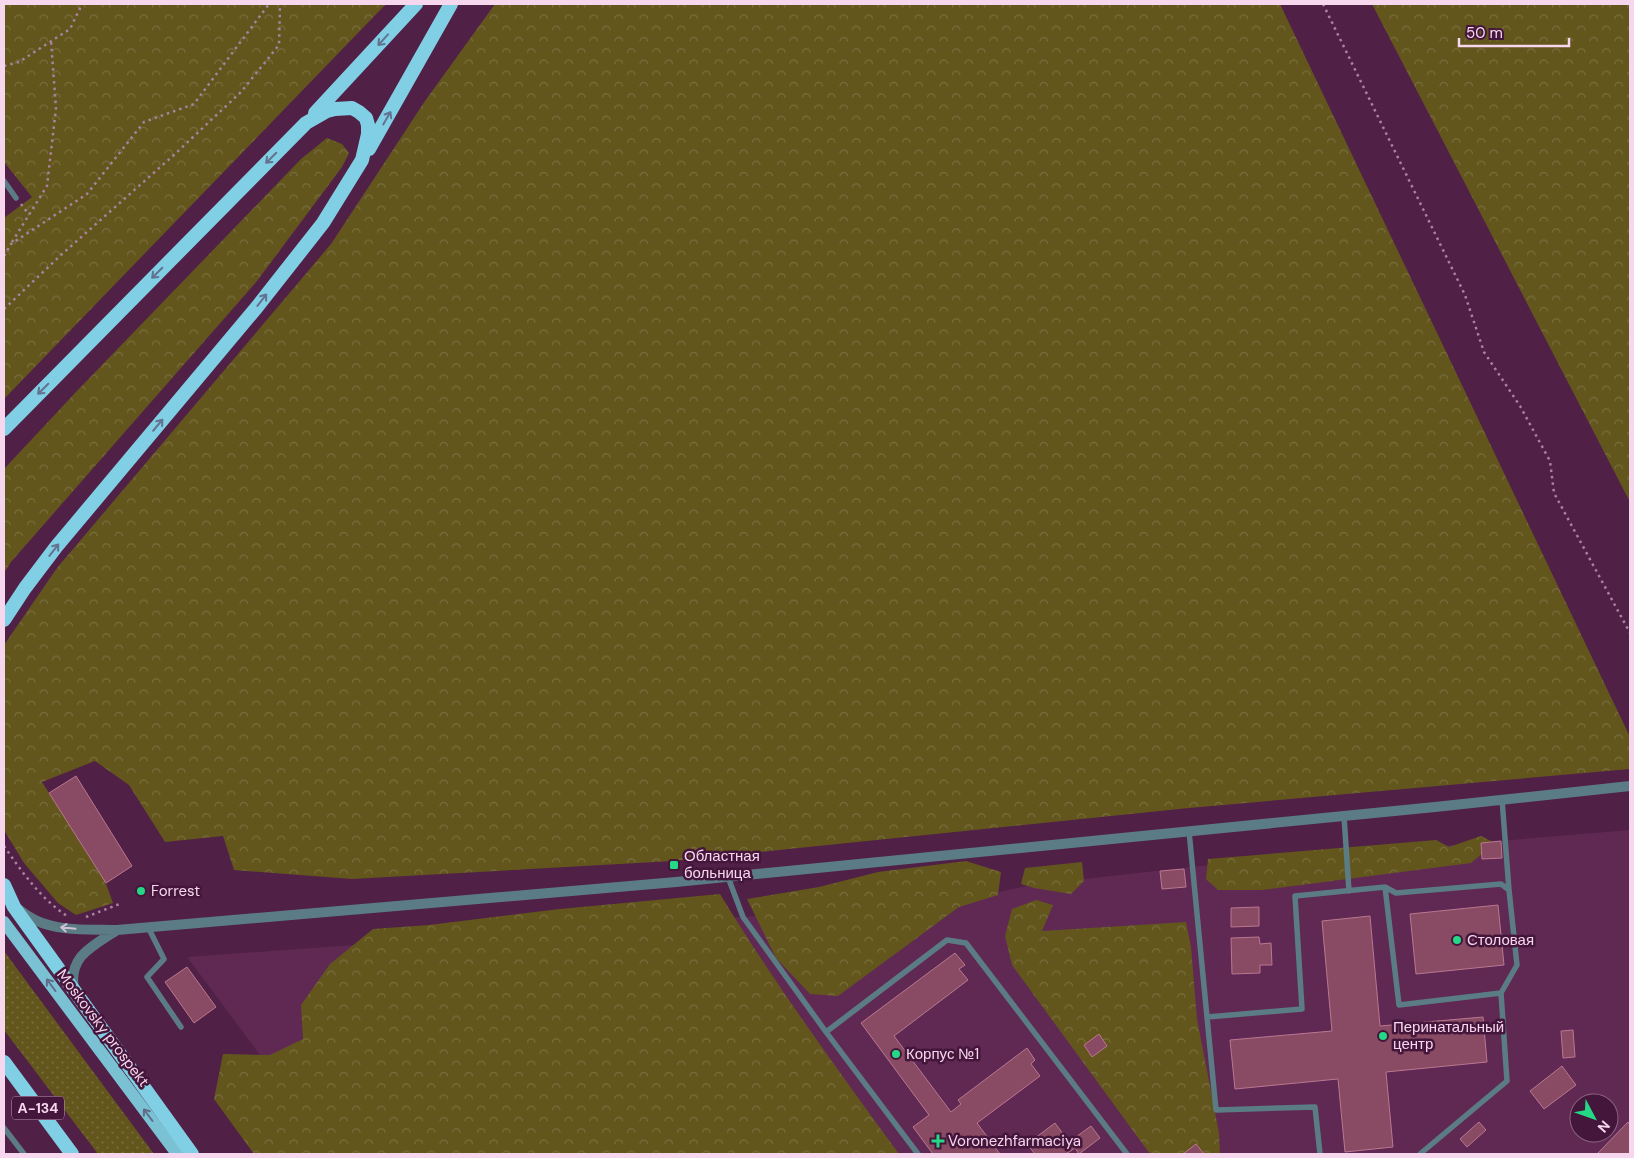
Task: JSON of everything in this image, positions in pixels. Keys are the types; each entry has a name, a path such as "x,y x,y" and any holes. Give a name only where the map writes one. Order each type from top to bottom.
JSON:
{"highway":[{"path":"4,429 306,123 416,4"},
{"path":"4,620 24,588 56,548 257,307 323,223 362,160 451,4"},
{"path":"306,123 326,111 335,109 352,108 359,112 366,118 368,125 368,134 362,160"},
{"path":"4,885 14,907 192,1154"},
{"name":"А-134","path":"4,1062 72,1154"}],"main road":[{"name":"Moskovsky prospekt","path":"4,922 177,1154"}],"street":[{"path":"4,894 14,907 35,920 53,926 69,929 117,930 728,877 1630,786"},
{"path":"75,992 74,969 79,959 92,947 117,930"}],"lane":[{"path":"4,181 16,198"},
{"path":"1420,1154 1508,1081 1501,993 1517,965 1502,799"},
{"path":"1344,816 1349,891"},
{"path":"1189,831 1216,1110 1315,1107 1320,1154"},
{"path":"728,877 743,917 826,1032 918,1154"},
{"path":"1207,1017 1302,1009 1295,896 1385,888 1396,892 1501,884 1509,890"},
{"path":"1385,888 1399,1005 1501,993"},
{"path":"148,927 164,959 147,977 181,1027"},
{"path":"826,1032 947,940 966,943 1128,1154"},
{"path":"4,1128 24,1154"}],"path":[{"path":"4,66 19,62 70,29 82,4"},
{"path":"11,244 87,194 144,122 194,104 269,4"},
{"path":"4,310 61,255 175,154 241,92 279,45 280,4"},
{"path":"1323,4 1465,295 1484,352 1520,406 1550,461 1554,492 1630,633"},
{"path":"4,256 48,186 56,108 51,41"},
{"path":"4,846 24,875 53,906 73,920"},
{"path":"81,919 122,904"}],"shaded area":[{"path":"1630,830 1630,1154 334,1154 187,957 743,917 987,895 1030,885 1200,866"}],"green space":[{"path":"4,4 386,4 4,399 4,218 32,197 4,162"},
{"path":"495,4 1280,4 1630,737 1630,769 1189,808 673,861 352,879 234,870 223,836 165,842 129,785 95,761 42,782 105,881 113,903 76,915 58,903 24,863 4,830 4,645 57,568 331,244 425,101"},
{"path":"1372,4 1630,4 1630,502"},
{"path":"327,138 342,144 349,153 342,167 257,281 11,562 4,573 4,469 301,159"},
{"path":"1481,836 1495,843 1471,863 1262,890 1218,890 1206,879 1208,859 1436,840 1449,847"},
{"path":"966,861 1001,872 998,895 959,907 838,996 810,994 776,958 747,899 819,887 878,872"},
{"path":"1082,862 1084,881 1071,894 1021,884 1025,868"},
{"path":"720,894 784,993 899,1154 254,1154 214,1099 223,1054 270,1055 303,1039 301,1005 330,964 373,929 429,925 560,909"},
{"path":"1036,900 1053,905 1042,931 1186,922 1191,947 1197,1019 1219,1133 1220,1154 1150,1154 1012,965 1005,936 1012,909"},
{"path":"4,951 154,1154 98,1154 4,1030"}],"building":[{"path":"76,776 132,866 106,883 49,793"},
{"path":"1501,841 1502,858 1482,859 1481,843"},
{"path":"1184,869 1186,887 1162,889 1160,871"},
{"name":"Столовая","path":"1498,905 1504,965 1416,974 1410,914"},
{"path":"1259,907 1259,926 1231,927 1231,908"},
{"name":"Перинатальный центр","path":"1370,916 1380,1026 1483,1017 1487,1062 1386,1072 1393,1147 1345,1152 1338,1079 1235,1089 1230,1040 1332,1031 1322,921"},
{"path":"1259,937 1260,944 1271,943 1272,965 1260,965 1260,973 1232,974 1231,938"},
{"name":"Корпус №1","path":"955,953 965,965 959,969 968,980 894,1036 951,1112 961,1104 958,1100 1027,1048 1035,1060 1031,1064 1040,1076 977,1123 1000,1154 933,1154 913,1127 929,1115 861,1023"},
{"path":"187,967 216,1007 194,1023 165,982"},
{"path":"1573,1030 1575,1057 1563,1058 1561,1031"},
{"path":"1099,1034 1107,1046 1092,1057 1084,1045"},
{"path":"1562,1066 1576,1085 1544,1109 1530,1091"},
{"path":"1479,1122 1486,1130 1467,1147 1460,1139"},
{"path":"1628,1122 1630,1125 1630,1154 1597,1154 1608,1143 1619,1143 1619,1131"},
{"path":"1055,1123 1069,1142 1091,1126 1100,1138 1079,1154 1075,1148 1066,1154 1035,1154 1027,1144"},
{"path":"1196,1144 1204,1154 1183,1154"}],"place":[{"name":"Областная больница","path":"674,865"},
{"name":"Forrest","path":"141,891"},
{"name":"Столовая","path":"1457,940"},
{"name":"Перинатальный центр","path":"1383,1036"},
{"name":"Корпус №1","path":"896,1054"},
{"name":"Voronezhfarmaciya","path":"938,1141"}]}
